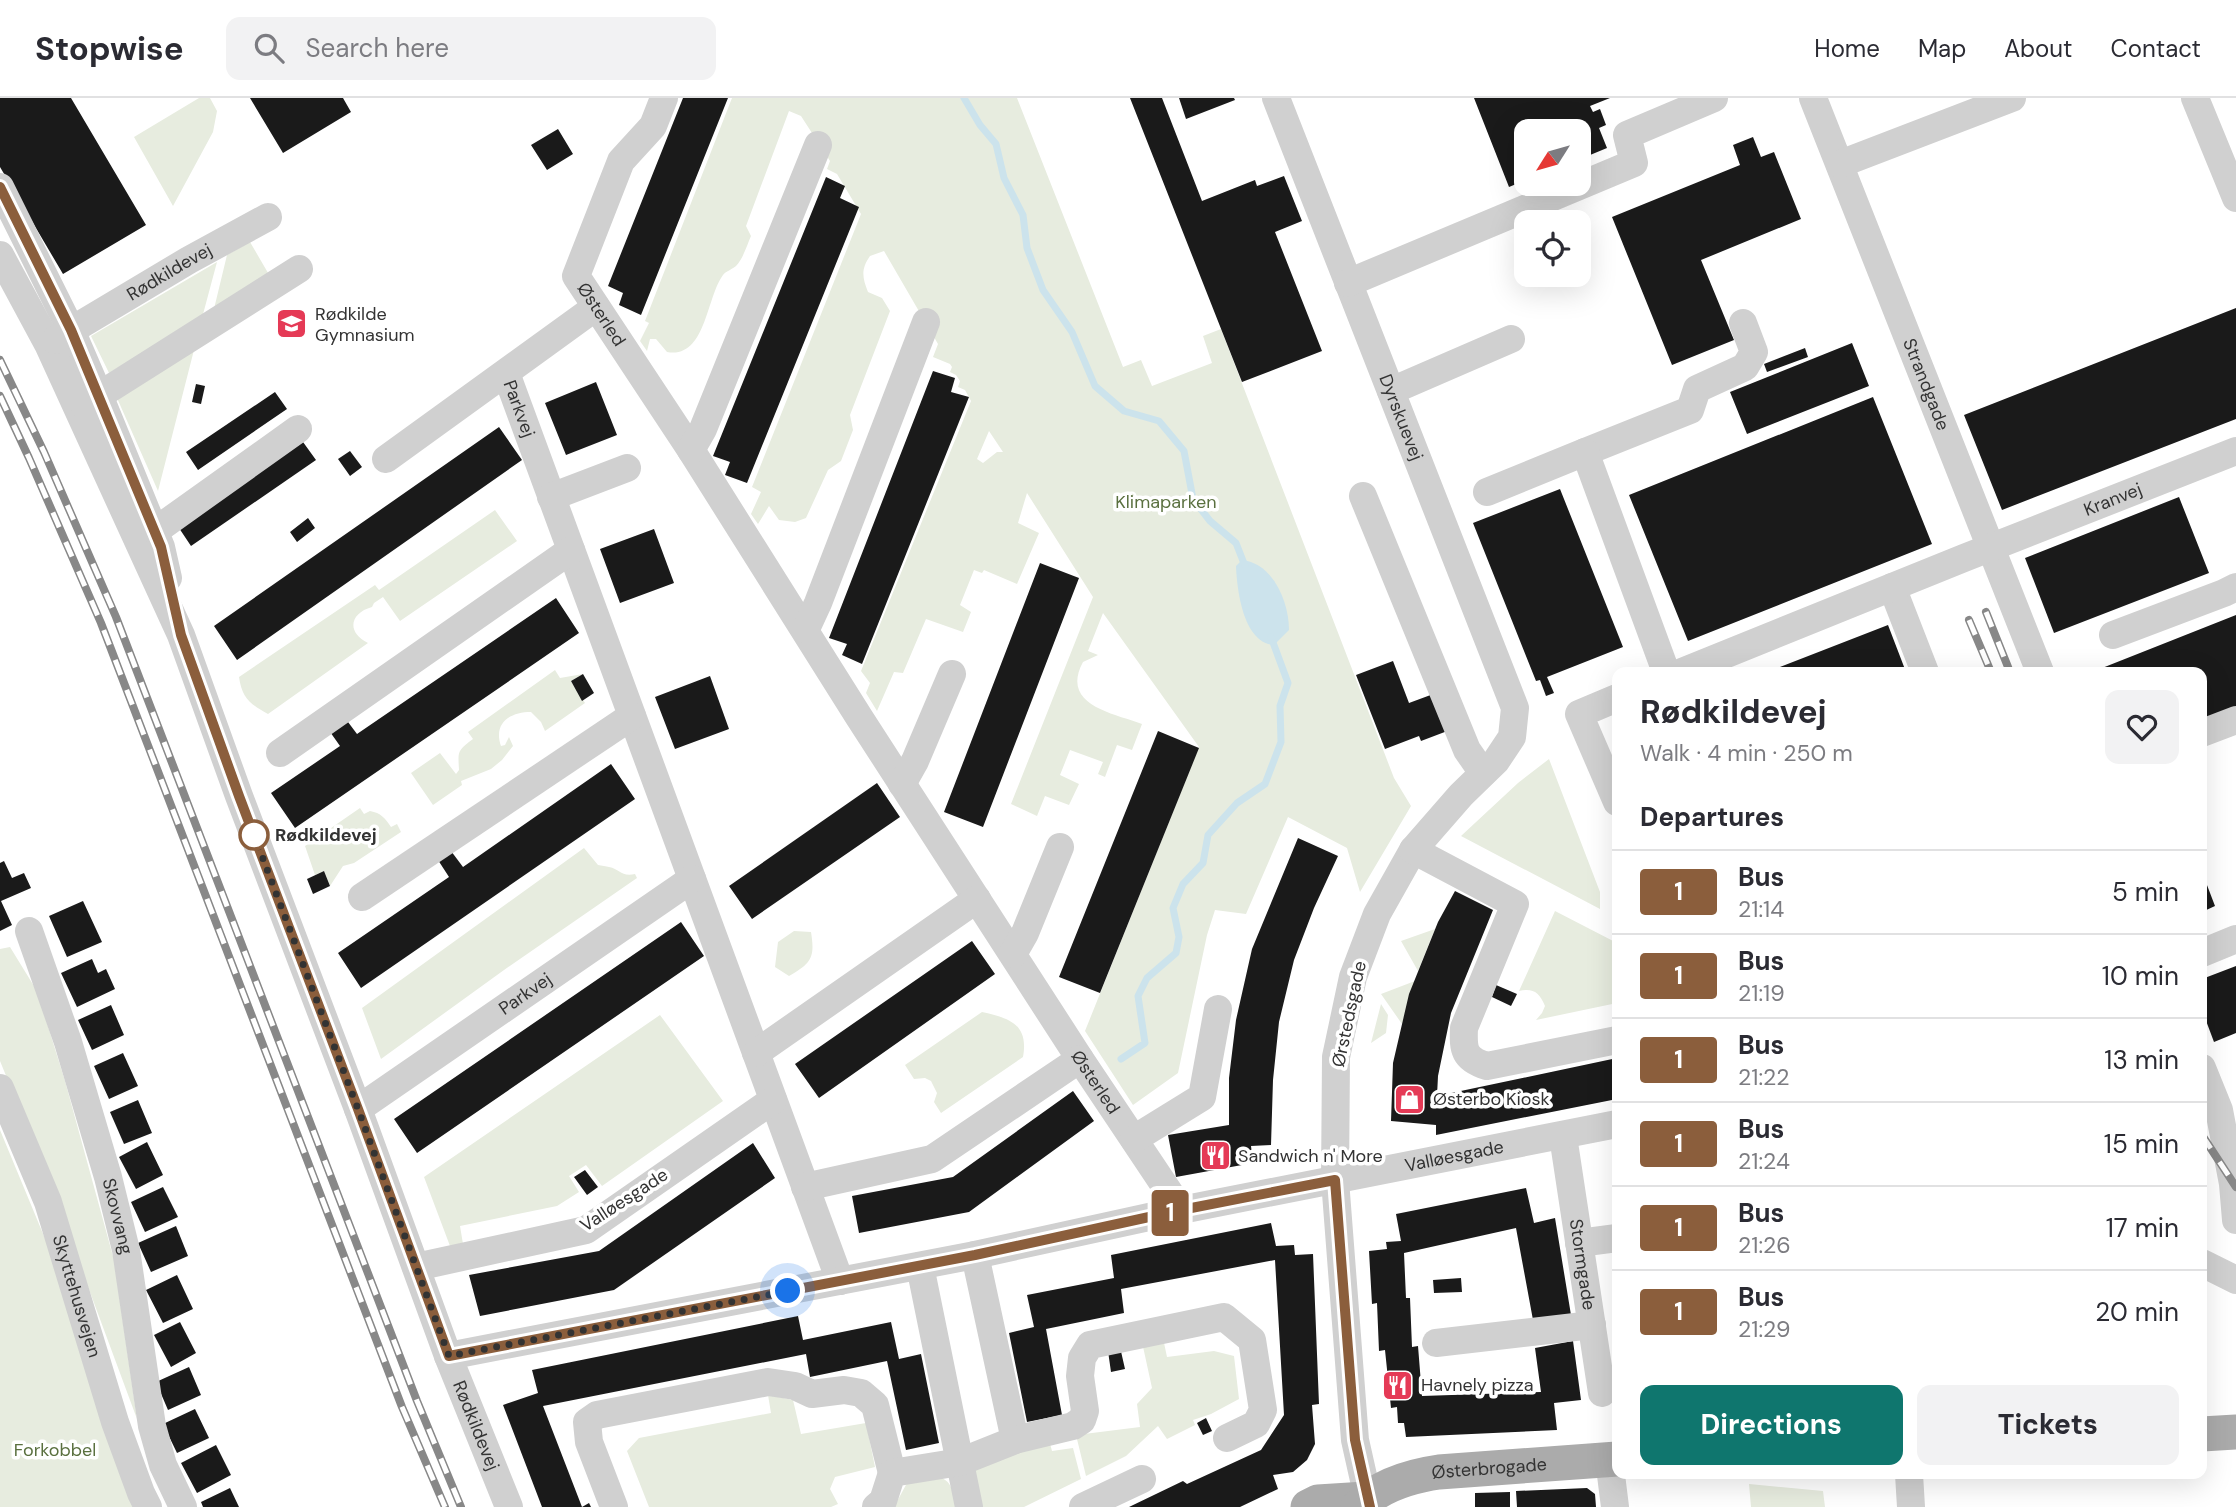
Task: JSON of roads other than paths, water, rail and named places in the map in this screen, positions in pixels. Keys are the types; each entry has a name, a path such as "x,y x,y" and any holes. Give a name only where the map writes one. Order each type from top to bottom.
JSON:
{"main road":[{"path":"2207,1434 2236,1432"},
{"name":"Østerbrogade","path":"1308,1507 1318,1502 1365,1504 1413,1475 1612,1459"}],"street":[{"name":"Østerled","path":"664,98 653,126 621,161 576,276 691,450 1080,1059 1181,1210"},
{"name":"Dyrskuevej","path":"1276,98 1514,708 1512,737"},
{"path":"1348,283 1634,163 1627,135 1714,98"},
{"name":"Strandgade","path":"1813,98 2038,667"},
{"path":"1840,164 2012,98"},
{"path":"2195,98 2236,198"},
{"path":"691,450 703,429 818,145"},
{"name":"Rødkildevej","path":"0,187 181,635 449,1356 509,1507"},
{"name":"Rødkildevej","path":"60,337 218,243 268,217"},
{"name":"Rødkildevej","path":"0,255 60,337"},
{"path":"89,402 299,268"},
{"name":"Parkvej","path":"596,307 506,373 840,1281"},
{"path":"806,629 926,322"},
{"path":"1486,492 1690,410 1697,389 1745,367 1754,352 1744,323"},
{"path":"1391,391 1511,339"},
{"path":"386,459 506,373"},
{"name":"Rødkildevej","path":"89,402 155,531 181,635"},
{"path":"155,531 298,429"},
{"name":"Kranvej","path":"1694,667 2236,451"},
{"path":"1585,452 1664,667"},
{"path":"551,497 627,468"},
{"path":"1363,496 1468,750 1483,774"},
{"path":"280,753 571,550"},
{"path":"1892,587 1923,667"},
{"path":"2113,635 2236,587"},
{"path":"902,784 915,761 952,674"},
{"path":"1612,700 1579,714 1612,790"},
{"path":"362,897 632,716"},
{"path":"2207,731 2236,720"},
{"name":"Ørstedsgade","path":"1365,1504 1355,1440 1335,1180 1336,1058 1353,977 1377,914 1413,850 1461,795 1496,761 1512,737"},
{"path":"1013,954 1025,933 1060,847"},
{"path":"1413,850 1516,904 1464,1028 1467,1056 1487,1066 1612,1041"},
{"name":"Parkvej","path":"358,1109 692,878"},
{"path":"756,1053 977,899"},
{"name":"Skovvang","path":"29,931 65,1031 108,1177 126,1250 152,1426 163,1465 183,1507"},
{"path":"2207,951 2236,939"},
{"path":"1134,1139 1202,1097 1218,1009"},
{"path":"805,1186 932,1159 1080,1059"},
{"path":"2207,1080 2232,1153 2236,1220"},
{"name":"Skyttehusvejen","path":"0,1087 48,1202 115,1422 148,1507"},
{"name":"Valløesgade","path":"416,1267 586,1230 773,1100"},
{"name":"Valløesgade","path":"449,1356 920,1266 1181,1210 1612,1125"},
{"name":"Stormgade","path":"1563,1136 1602,1393"},
{"path":"1579,1243 1612,1239"},
{"path":"975,1255 1015,1440"},
{"path":"2207,1265 2236,1280"},
{"path":"920,1266 969,1507"},
{"path":"892,1474 960,1462 1015,1440 1073,1426 1082,1420 1085,1412 1080,1376 1082,1358 1090,1345 1224,1317 1252,1340 1264,1409 1256,1424 1227,1438"},
{"path":"1436,1343 1592,1325"},
{"path":"614,1507 589,1442 587,1422 597,1415 768,1382 795,1386 812,1394 844,1390 861,1393 875,1405 892,1474 883,1501 876,1507"},
{"path":"1083,1507 1142,1479"},
{"path":"1614,1479 1615,1507"},
{"path":"1909,1479 1911,1507"}],"water":[{"path":"1242,560 1262,568 1282,596 1289,630 1274,645 1255,635 1244,614 1236,566"}],"waterway":[{"path":"964,98 980,125 996,144 1004,178 1023,215 1027,248 1043,290 1072,332 1095,386 1124,411 1159,421 1184,451 1193,499 1210,521 1236,543 1245,566"},
{"path":"1121,1059 1145,1043 1138,996 1147,978 1176,953 1179,937 1173,908 1183,884 1203,863 1208,835 1237,803 1265,784 1281,742 1280,706 1288,683 1271,637"}],"railway":[{"path":"0,360 44,452 116,617 417,1401 461,1507"},
{"path":"0,396 101,623 402,1407 445,1507"},
{"path":"1986,612 2008,667"},
{"path":"1969,620 1989,667"},
{"path":"2207,1143 2236,1187"}],"place":[{"name":"Rødkilde Gymnasium","path":"292,324"},
{"name":"Rødkildevej","path":"254,835"},
{"name":"Østerbo Kiosk","path":"1410,1099"},
{"name":"Sandwich n' More","path":"1215,1156"},
{"name":"Havnely pizza","path":"1398,1385"}],"park label":[{"name":"Klimaparken","path":"1166,502"},
{"name":"Forkobbel","path":"55,1450"}]}
